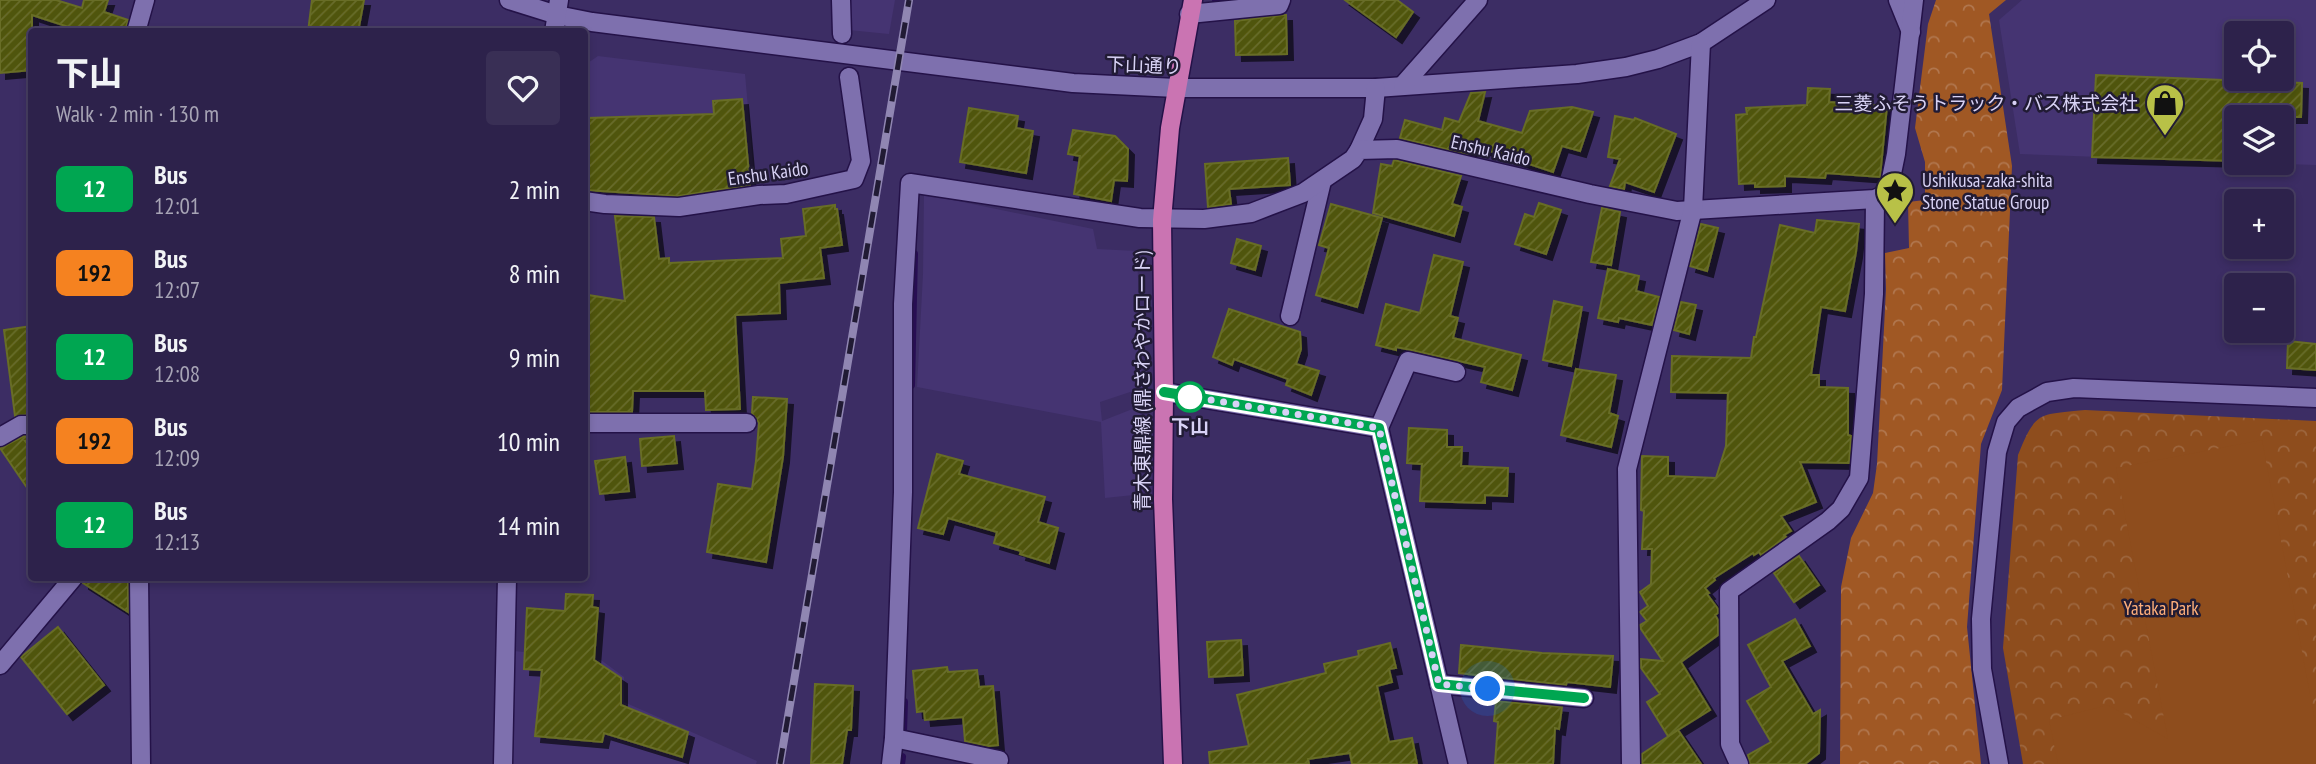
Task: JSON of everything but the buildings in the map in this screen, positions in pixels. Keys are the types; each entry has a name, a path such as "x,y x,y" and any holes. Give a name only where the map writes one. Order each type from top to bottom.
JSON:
{"main road":[{"name":"青木東鼎線 (鼎さわやかロード)","path":"1173,764 1163,499 1162,220 1170,128 1191,7"}],"street":[{"path":"137,28 145,0"},
{"name":"下山通り","path":"509,0 557,15 593,22 1002,75 1073,83 1177,88 1376,88 1601,72 1658,59 1701,43 1766,0"},
{"path":"841,0 842,34"},
{"path":"1191,7 1279,5 1281,0"},
{"path":"1403,85 1478,0"},
{"path":"1898,0 1911,32"},
{"path":"1740,764 1730,744 1729,590 1828,521 1841,509 1859,478 1874,294 1875,198 1888,193 1896,154 1914,0"},
{"path":"1631,764 1627,469 1693,209 1701,43"},
{"name":"Enshu Kaido","path":"588,202 680,206 786,194 854,179 861,161 849,77"},
{"path":"891,764 903,492 903,304 910,183 1162,220 1204,219 1251,213 1303,192 1353,159 1373,119 1376,88"},
{"name":"Enshu Kaido","path":"1359,150 1397,149 1590,194 1677,211 1875,198"},
{"path":"1290,316 1322,181"},
{"path":"1456,372 1408,361 1379,428 1458,764"},
{"path":"1999,764 1982,669 1981,619 1997,452 2006,422 2018,408 2047,392 2074,388 2316,398"},
{"path":"1164,392 1379,428"},
{"path":"588,423 747,423"},
{"path":"0,437 21,425 28,425"},
{"path":"0,665 70,581"},
{"path":"139,581 141,764"},
{"path":"503,764 507,581"},
{"path":"1439,684 1584,698"},
{"path":"894,738 999,760"}],"shaded area":[{"path":"849,0 895,0 889,34 849,30"},
{"path":"2022,0 2316,0 2316,165 2294,164 2294,105 2224,105 2224,162 2020,154 1999,20"},
{"path":"598,56 745,74 755,186 666,197 588,193 588,63"},
{"path":"924,194 1093,229 1097,249 1137,251 1142,388 1100,402 1102,421 1140,406 1143,494 1105,498 1101,422 917,387"},
{"path":"514,651 601,660 624,677 624,702 757,761 756,764 510,764"}],"green space":[{"path":"1936,0 2006,0 1989,14 2012,166 2002,390 1981,444 1967,627 1981,764 1840,764 1841,587 1851,538 1873,493 1877,464 1886,289 1885,253 1909,248 1908,202 1925,200 1925,162 1915,128 1928,24"},
{"name":"Yataka Park","path":"2085,410 2316,421 2316,764 2023,764 2003,648 2018,455 2035,422 2048,415"},
{"path":"2262,440 2316,726 2316,764 2058,764 2049,720 2108,705 2168,739 2116,468"}],"waterway":[{"path":"911,385 914,254"},
{"path":"903,731 904,702"},
{"path":"901,764 902,757"}],"railway":[{"path":"780,764 909,0"}],"bus line":[{"name":"12","path":"1164,392 1379,428 1439,684 1584,698"}],"place":[{"name":"三菱ふそうトラック・バス株式会社","path":"2165,137"},
{"name":"Ushikusa-zaka-shita Stone Statue Group","path":"1895,225"},
{"name":"下山","path":"1190,397"}],"route":[{"path":"1190,397 1182,395 1379,428 1439,684 1488,689"}]}
